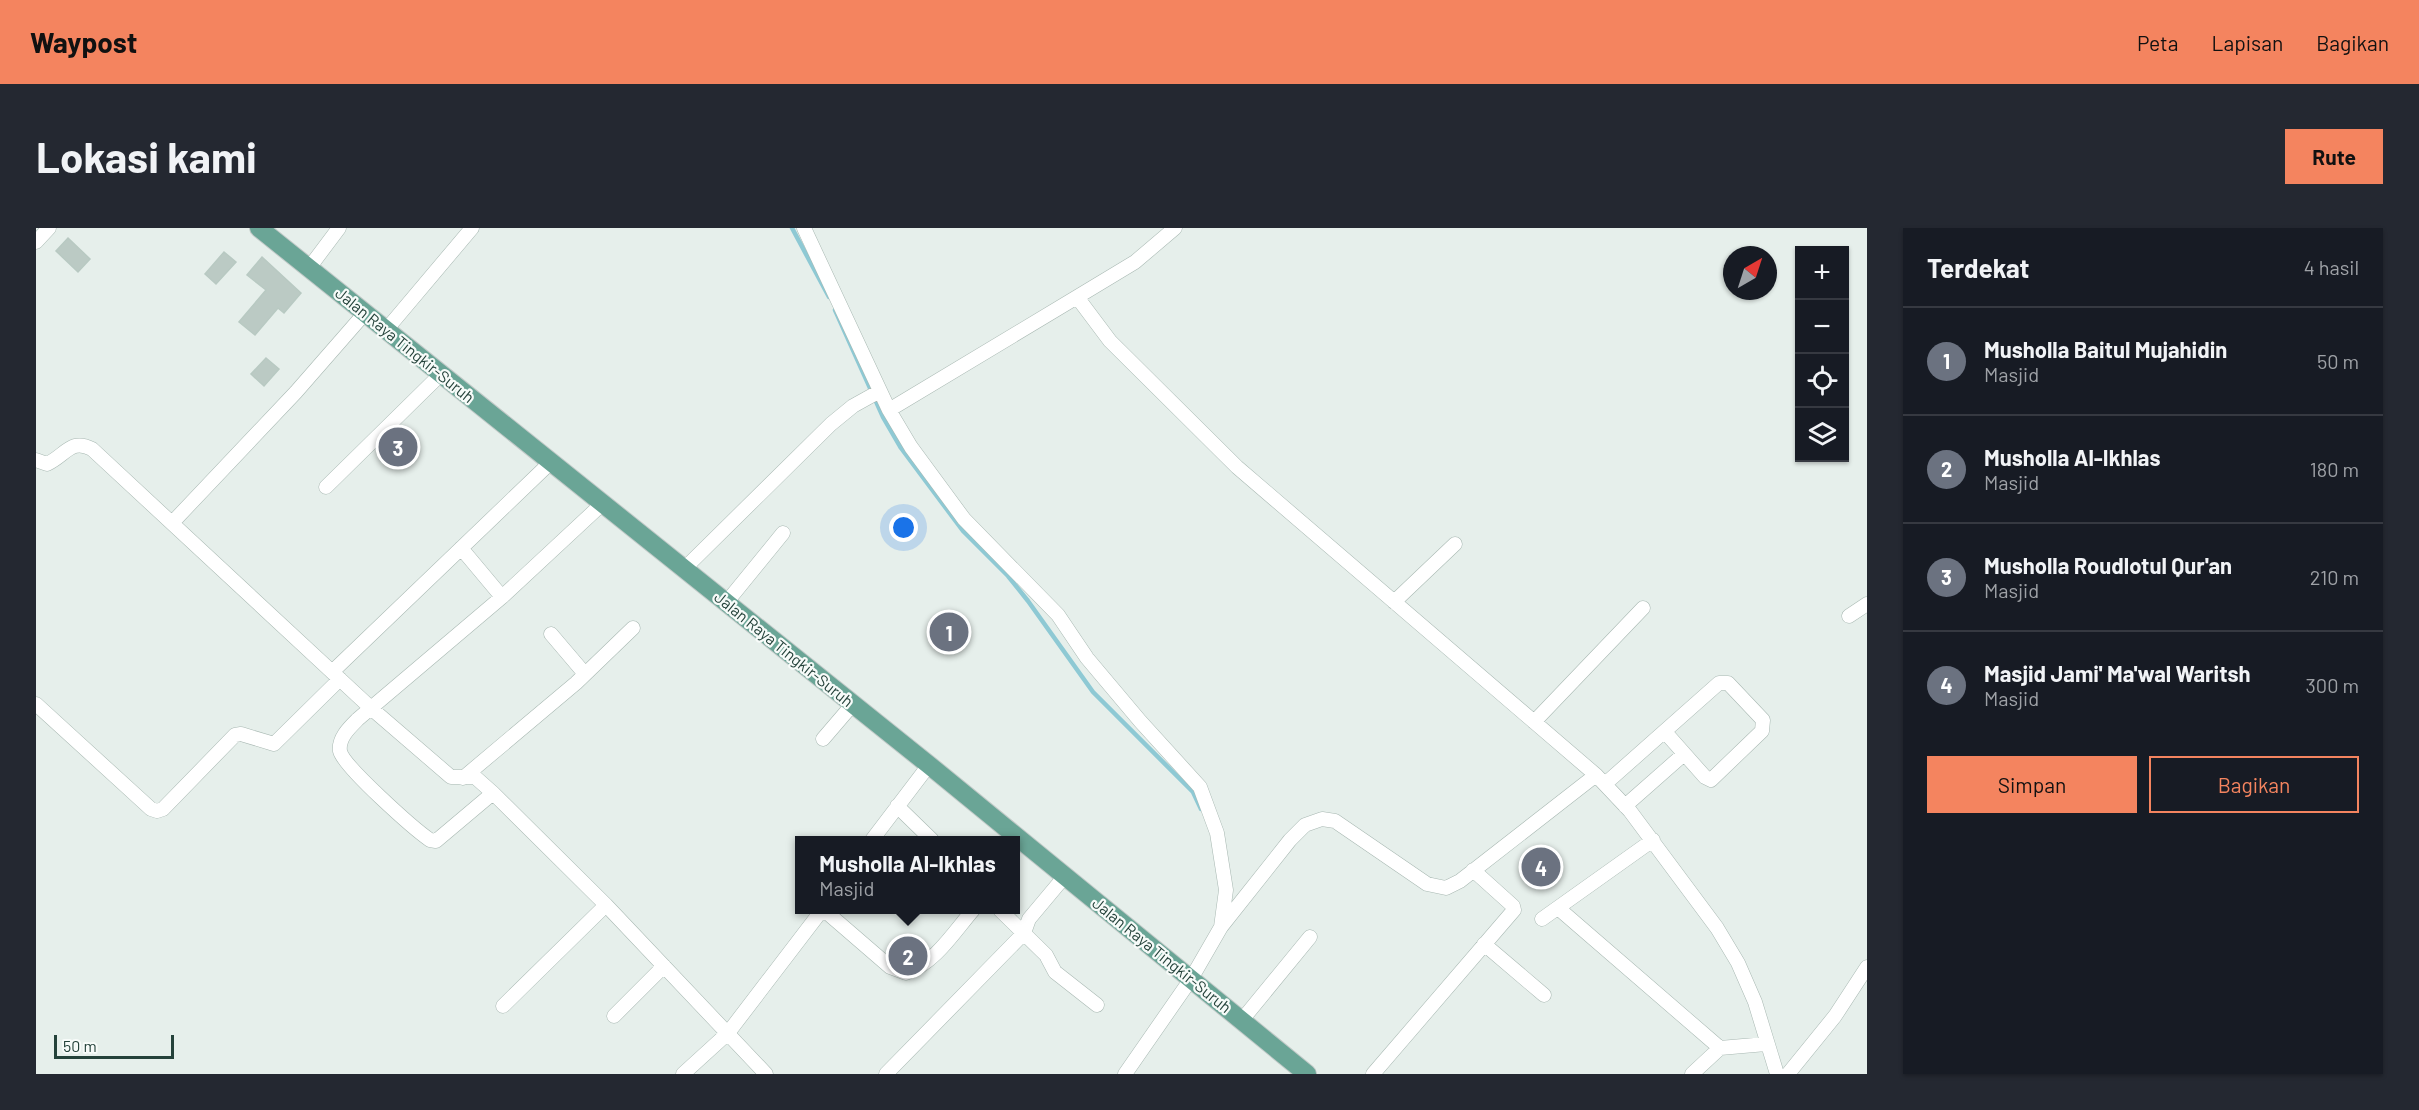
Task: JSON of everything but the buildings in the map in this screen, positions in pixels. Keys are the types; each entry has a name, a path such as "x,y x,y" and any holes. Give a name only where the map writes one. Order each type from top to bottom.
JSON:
{"main road":[{"name":"Jalan Raya Tingkir-Suruh","path":"262,229 929,765 1012,836"},
{"name":"Jalan Raya Tingkir-Suruh","path":"1020,842 1065,876 1307,1074"}],"street":[{"path":"36,242 49,228"},
{"path":"309,268 339,228"},
{"path":"386,330 472,228"},
{"path":"804,228 874,394 889,410 911,447 964,519 1058,615 1087,658 1200,787 1217,833 1226,890 1221,927"},
{"path":"889,410 1135,262 1175,228"},
{"path":"1077,297 1110,341 1237,467 1600,779 1625,806 1717,927 1738,963 1755,1002 1777,1074"},
{"path":"172,523 296,392 365,313"},
{"path":"326,487 441,374"},
{"path":"684,569 831,424 874,394"},
{"path":"36,460 47,464 75,444 82,444 92,449 372,709 451,777 475,777 493,793 606,905 766,1074"},
{"path":"36,704 151,809 157,811 163,809 235,735 241,734 274,744 336,675 461,548 551,462"},
{"path":"493,793 436,841 430,840 368,785 346,762 340,752 345,735 358,719 501,597 602,504"},
{"path":"726,603 783,533"},
{"path":"1394,602 1455,544"},
{"path":"461,548 501,597"},
{"path":"1849,616 1867,604"},
{"path":"1534,722 1642,608"},
{"path":"464,778 585,674 633,628"},
{"path":"551,633 585,674"},
{"path":"1125,1074 1187,975 1221,927 1290,840 1305,825 1322,819 1335,821 1427,884 1436,888 1446,888 1665,732 1722,682 1728,683 1763,720 1762,731 1711,780 1705,777 1665,732"},
{"path":"823,739 853,704"},
{"path":"1625,806 1684,754"},
{"path":"875,836 929,765"},
{"path":"897,806 928,836"},
{"path":"1542,919 1653,840"},
{"path":"1373,1074 1514,908 1473,870"},
{"path":"886,1074 1024,933 1029,919 1065,876"},
{"path":"503,1006 606,905"},
{"path":"1558,908 1720,1048"},
{"path":"683,1074 728,1033 819,914"},
{"path":"829,914 890,967 906,973 919,969 933,957 969,914"},
{"path":"1005,914 1046,955 1055,972 1097,1005"},
{"path":"1242,1020 1310,938"},
{"path":"1484,945 1544,995"},
{"path":"614,1016 664,966"},
{"path":"1788,1074 1835,1016 1867,967"},
{"path":"1692,1074 1720,1048 1766,1044"}],"waterway":[{"path":"792,228 829,297"},
{"path":"835,310 883,417 901,448 963,531 1008,576 1028,601 1093,692 1193,792 1201,809"}],"place":[{"name":"Musholla Roudlotul Qur'an","path":"398,447"},
{"name":"Musholla Baitul Mujahidin","path":"949,632"},
{"name":"Masjid Jami' Ma'wal Waritsh","path":"1541,867"},
{"name":"Musholla Al-Ikhlas","path":"908,956"}]}
